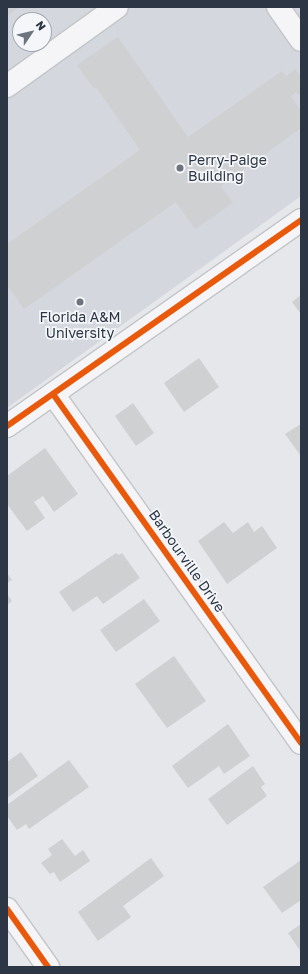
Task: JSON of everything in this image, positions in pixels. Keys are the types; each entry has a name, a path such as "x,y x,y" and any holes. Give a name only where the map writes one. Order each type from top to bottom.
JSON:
{"street":[{"path":"7,86 118,7"},
{"path":"278,7 301,40"},
{"path":"7,426 301,220"},
{"name":"Barbourville Drive","path":"53,394 301,742"},
{"path":"7,909 48,967"}],"shaded area":[{"name":"Florida A&M University","path":"7,7 301,7 301,196 7,408"}],"building":[{"path":"7,7 19,7 12,12 7,16"},
{"name":"Perry-Paige Building","path":"118,37 188,137 282,71 286,76 295,69 301,77 301,92 298,95 296,92 291,96 301,111 301,128 221,186 233,203 195,229 176,202 24,309 7,285 7,244 140,150 96,87 94,89 77,65"},
{"path":"301,295 301,314 292,302"},
{"path":"199,358 219,387 184,412 164,383"},
{"path":"133,403 154,433 136,446 115,416"},
{"path":"301,424 301,456 285,434"},
{"path":"45,448 78,494 54,512 43,496 34,502 45,518 27,531 7,504 7,476"},
{"path":"224,522 233,533 248,522 254,532 262,526 277,548 227,584 198,541"},
{"path":"116,553 119,555 122,553 140,578 103,604 97,596 73,612 59,592"},
{"path":"7,573 12,580 7,583"},
{"path":"7,594 12,601 7,605"},
{"path":"144,599 160,621 116,652 100,630"},
{"path":"174,656 206,701 167,728 135,684"},
{"path":"228,724 250,756 224,774 219,766 188,788 172,766"},
{"path":"21,752 38,776 7,798 7,762"},
{"path":"69,760 89,787 29,829 26,824 17,830 7,816 7,805"},
{"path":"253,766 265,784 261,787 267,796 227,825 208,799"},
{"path":"62,839 75,856 83,850 90,861 60,882 54,872 50,874 41,863 52,855 48,849"},
{"path":"151,858 164,876 123,906 131,917 98,941 78,912"},
{"path":"301,860 301,900 282,913 263,887"},
{"path":"301,924 301,952 288,933"}],"cycle path":[{"path":"7,426 301,220"},
{"path":"53,394 301,743"},
{"path":"7,909 48,967"}],"place":[{"name":"Perry-Paige Building","path":"180,168"},
{"name":"Florida A&M University","path":"80,302"}]}
